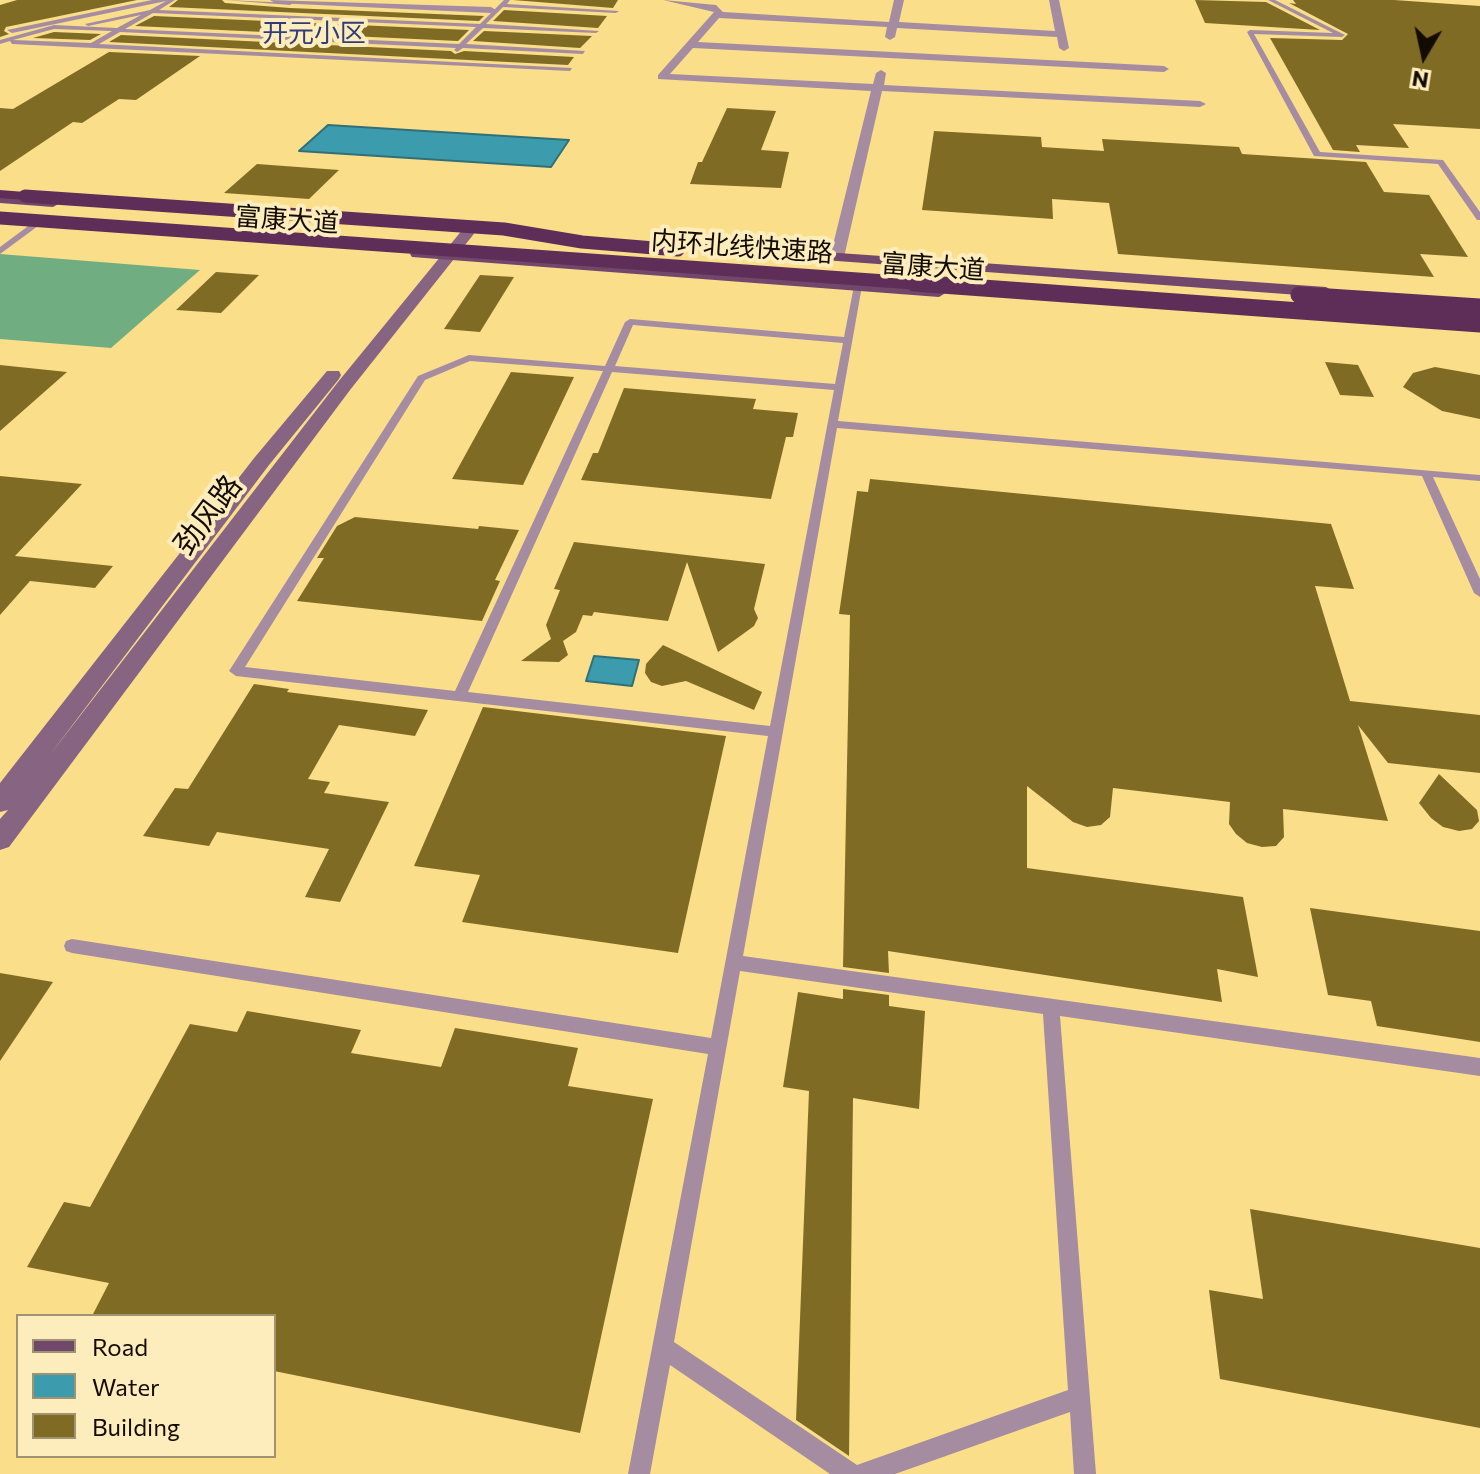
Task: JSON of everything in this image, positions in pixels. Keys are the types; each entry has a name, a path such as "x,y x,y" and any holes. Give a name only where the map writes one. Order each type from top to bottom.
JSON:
{"highway":[{"path":"0,199 25,196 504,229 582,242 740,256"},
{"name":"内环北线快速路","path":"0,199 740,256 1480,305"},
{"name":"内环北线快速路","path":"0,221 1480,324"},
{"path":"0,231 478,266 569,263 733,271"}],"main road":[{"name":"富康大道","path":"0,199 1480,305"},
{"name":"富康大道","path":"0,221 34,226 1480,331"}],"street":[{"path":"0,22 111,0"},
{"path":"12,30 169,0"},
{"path":"275,0 493,11"},
{"path":"668,0 716,8 719,12 662,77 878,88 1070,81 1164,69"},
{"path":"837,257 899,0"},
{"path":"1054,0 1070,81"},
{"path":"717,15 1061,34"},
{"path":"690,45 886,54 1200,104"},
{"name":"劲风路","path":"0,839 459,231"},
{"name":"劲风路","path":"0,802 262,461 440,256"}],"lane":[{"path":"92,45 169,0"},
{"path":"228,0 336,3"},
{"path":"1271,0 1342,35 1250,32 1317,154 1440,162 1480,218"},
{"path":"443,63 504,2 616,11"},
{"path":"305,25 336,3"},
{"path":"67,28 152,11 596,31"},
{"path":"1,41 39,30 67,28 583,52"},
{"path":"266,54 296,31"},
{"path":"1,41 570,69"},
{"path":"0,251 34,226"},
{"path":"639,1474 858,286"},
{"path":"459,696 630,322 846,340"},
{"path":"776,732 236,671 421,378 469,358 839,387"},
{"path":"832,424 1480,478"},
{"path":"1426,473 1480,593"},
{"path":"72,946 717,1047"},
{"path":"733,962 1480,1067"},
{"path":"1051,1007 1085,1474"},
{"path":"662,1347 850,1474"},
{"path":"863,1474 1080,1397"}],"green space":[{"path":"0,254 200,270 111,348 0,339"}],"water":[{"path":"328,125 569,140 551,167 299,151"},
{"path":"594,656 639,660 632,686 586,681"}],"building":[{"path":"17,0 137,0 6,27 4,31 9,34 0,37 0,5"},
{"path":"178,0 484,16 479,21 169,7"},
{"path":"513,0 618,0 613,8"},
{"path":"1195,0 1266,2 1320,30 1205,23"},
{"path":"1293,0 1394,0 1480,6 1480,129 1393,124 1409,148 1356,145 1360,152 1333,150 1270,38 1342,40 1348,34 1289,3 1296,4"},
{"path":"504,10 607,16 598,28 493,21"},
{"path":"154,16 469,30 458,41 135,26"},
{"path":"484,31 592,36 580,48 473,41"},
{"path":"54,32 101,34 90,40 33,38"},
{"path":"121,35 451,51 455,54 464,51 574,57 568,65 109,42"},
{"path":"109,52 200,56 136,100 119,99 82,123 73,122 0,171 0,108 13,109"},
{"path":"727,108 776,111 761,150 789,152 781,188 690,184 698,162 702,162"},
{"path":"934,131 1041,137 1042,147 1104,151 1102,139 1239,147 1242,154 1366,162 1384,192 1429,195 1468,257 1420,254 1434,277 1118,254 1109,203 1052,199 1053,219 922,210"},
{"path":"257,164 339,170 309,199 224,193"},
{"path":"216,272 259,275 221,313 176,310"},
{"path":"480,275 514,277 480,332 444,329"},
{"path":"1325,362 1358,365 1374,397 1340,395"},
{"path":"0,365 67,372 0,431"},
{"path":"1435,367 1480,375 1480,419 1442,411 1403,387 1413,373"},
{"path":"511,372 574,377 523,485 452,479"},
{"path":"624,388 756,399 753,409 798,413 793,437 786,437 771,499 581,480 593,453 598,453"},
{"path":"0,476 82,484 15,556 113,566 95,588 30,581 0,615"},
{"path":"870,479 1331,524 1354,589 1315,586 1350,701 1480,715 1480,773 1388,763 1358,725 1388,821 1283,809 1284,837 1276,846 1262,847 1247,843 1236,834 1229,824 1230,802 1113,788 1110,817 1101,825 1087,827 1073,822 1027,786 1027,868 1243,897 1258,977 1217,969 1222,1002 888,951 889,973 843,967 850,615 839,614 857,491 868,492"},
{"path":"355,517 519,530 495,580 500,581 482,621 297,601 324,558 317,558 337,526"},
{"path":"574,542 765,564 754,609 758,618 754,626 718,652 687,562 668,621 594,612 592,616 583,615 576,632 563,641 568,655 559,662 521,661 551,639 546,625 560,590 554,589"},
{"path":"663,645 762,692 754,710 686,681 662,686 651,682 645,673 646,664"},
{"path":"254,684 289,689 287,692 428,710 415,736 339,725 308,779 330,782 324,793 389,802 340,902 305,897 329,849 217,832 209,846 143,836 175,788 188,789"},
{"path":"483,707 726,736 678,953 462,922 480,875 414,866"},
{"path":"1439,774 1477,810 1479,821 1472,829 1459,831 1443,827 1419,803"},
{"path":"1310,908 1480,931 1480,1042 1377,1026 1371,1001 1328,995"},
{"path":"0,973 53,982 0,1061"},
{"path":"843,989 889,995 889,1006 925,1011 919,1109 853,1098 849,1456 796,1420 809,1091 783,1087 798,992 843,999"},
{"path":"247,1011 361,1030 351,1053 441,1067 455,1028 578,1048 568,1086 653,1099 580,1433 276,1371 276,1314 93,1314 109,1283 27,1267 64,1202 90,1207 190,1024 237,1032"},
{"path":"1250,1209 1480,1248 1480,1428 1220,1379 1209,1290 1263,1299"}],"district":[{"name":"开元小区","path":"314,33"}]}
